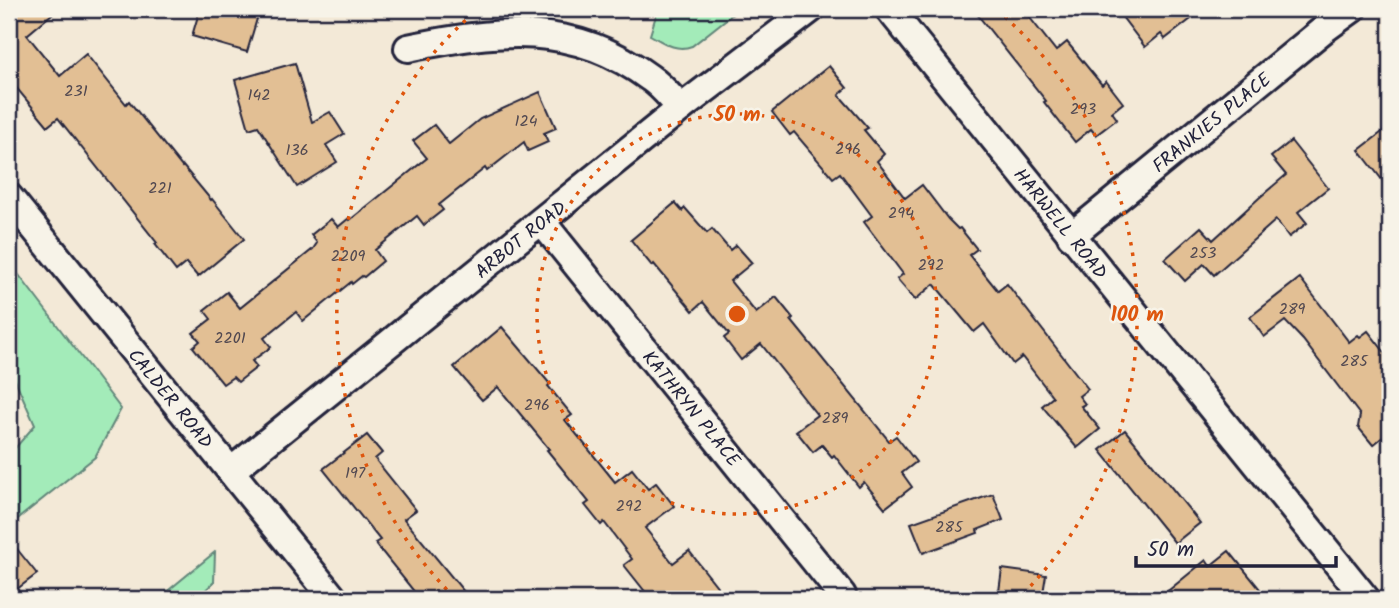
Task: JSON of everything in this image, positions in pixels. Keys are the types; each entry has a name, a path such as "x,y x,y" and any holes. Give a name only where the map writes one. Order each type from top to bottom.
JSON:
{"street":[{"name":"ARBOT ROAD","path":"230,471 681,108 811,9"},
{"name":"HARWELL ROAD","path":"889,9 1366,599"},
{"name":"FRANKIES PLACE","path":"1071,236 1352,9"},
{"path":"408,48 490,34 575,40 599,48 652,79 681,108"},
{"name":"CALDER ROAD","path":"9,197 334,599"},
{"name":"KATHRYN PLACE","path":"542,222 842,595"}],"green space":[{"path":"658,9 739,9 692,46 681,48 670,46 650,35"},
{"path":"9,262 121,409 95,457 9,526 9,455 35,425 9,366"},
{"path":"215,552 214,582 196,599 158,599"}],"building":[{"path":"9,9 58,9 27,35 60,76 86,54 126,104 129,101 244,239 198,277 186,263 176,271 58,118 48,126 9,79"},
{"path":"200,9 247,9 259,12 247,52 192,36"},
{"path":"973,9 1023,9 1056,51 1067,42 1102,85 1106,81 1123,103 1112,112 1117,119 1096,135 1091,129 1075,142"},
{"path":"1116,9 1204,9 1165,39 1161,34 1145,47"},
{"path":"295,63 312,122 330,112 344,134 326,145 337,162 297,187 258,126 249,129 235,80"},
{"path":"829,66 847,88 839,95 868,128 864,130 884,154 877,161 905,198 922,185 948,219 960,228 977,249 969,255 998,291 1007,284 1088,389 1079,396 1085,404 1081,406 1100,429 1077,448 1042,406 1053,397 1022,357 1013,364 984,324 974,332 934,284 915,300 897,279 903,274 864,222 872,216 840,173 833,178 794,132 790,135 772,112"},
{"path":"540,92 556,128 544,133 548,142 528,151 524,142 487,171 485,168 439,205 443,210 424,225 417,216 375,250 383,261 364,277 352,284 351,282 303,321 296,312 264,338 271,347 252,361 257,367 238,382 233,377 223,384 193,347 200,341 193,333 211,319 204,310 227,292 240,308 313,249 317,243 311,235 331,219 338,227 349,218 350,220 427,158 413,141 434,125 449,144 480,119"},
{"path":"1390,126 1390,190 1359,150"},
{"path":"1291,141 1328,188 1298,212 1307,223 1289,237 1276,220 1214,275 1204,264 1185,281 1165,259 1201,227 1213,240 1286,175 1271,157"},
{"path":"675,203 682,211 685,208 707,233 712,229 730,250 736,245 752,263 730,281 756,313 776,297 793,318 791,320 889,441 896,436 916,462 902,473 912,487 885,508 864,482 859,487 834,455 832,457 822,445 813,452 796,431 817,415 761,344 741,360 724,338 729,334 703,302 693,311 631,240"},
{"path":"1300,278 1349,342 1368,331 1390,359 1390,431 1373,445 1358,427 1360,415 1303,340 1285,321 1264,337 1250,317"},
{"path":"502,327 550,384 548,386 572,415 565,420 615,482 632,469 648,489 656,483 674,506 645,528 673,563 689,551 727,599 651,599 624,565 632,559 604,522 601,525 585,505 589,502 498,387 482,400 454,367"},
{"path":"1125,430 1200,523 1175,543 1100,450"},
{"path":"367,435 382,453 375,459 416,510 404,519 470,599 420,599 375,543 380,540 323,469"},
{"path":"993,494 1003,520 977,530 978,533 923,553 911,523"},
{"path":"9,539 37,574 9,595"},
{"path":"1229,551 1268,599 1158,599 1206,560 1210,566"},
{"path":"1002,569 1046,575 1042,599 998,599"}]}
